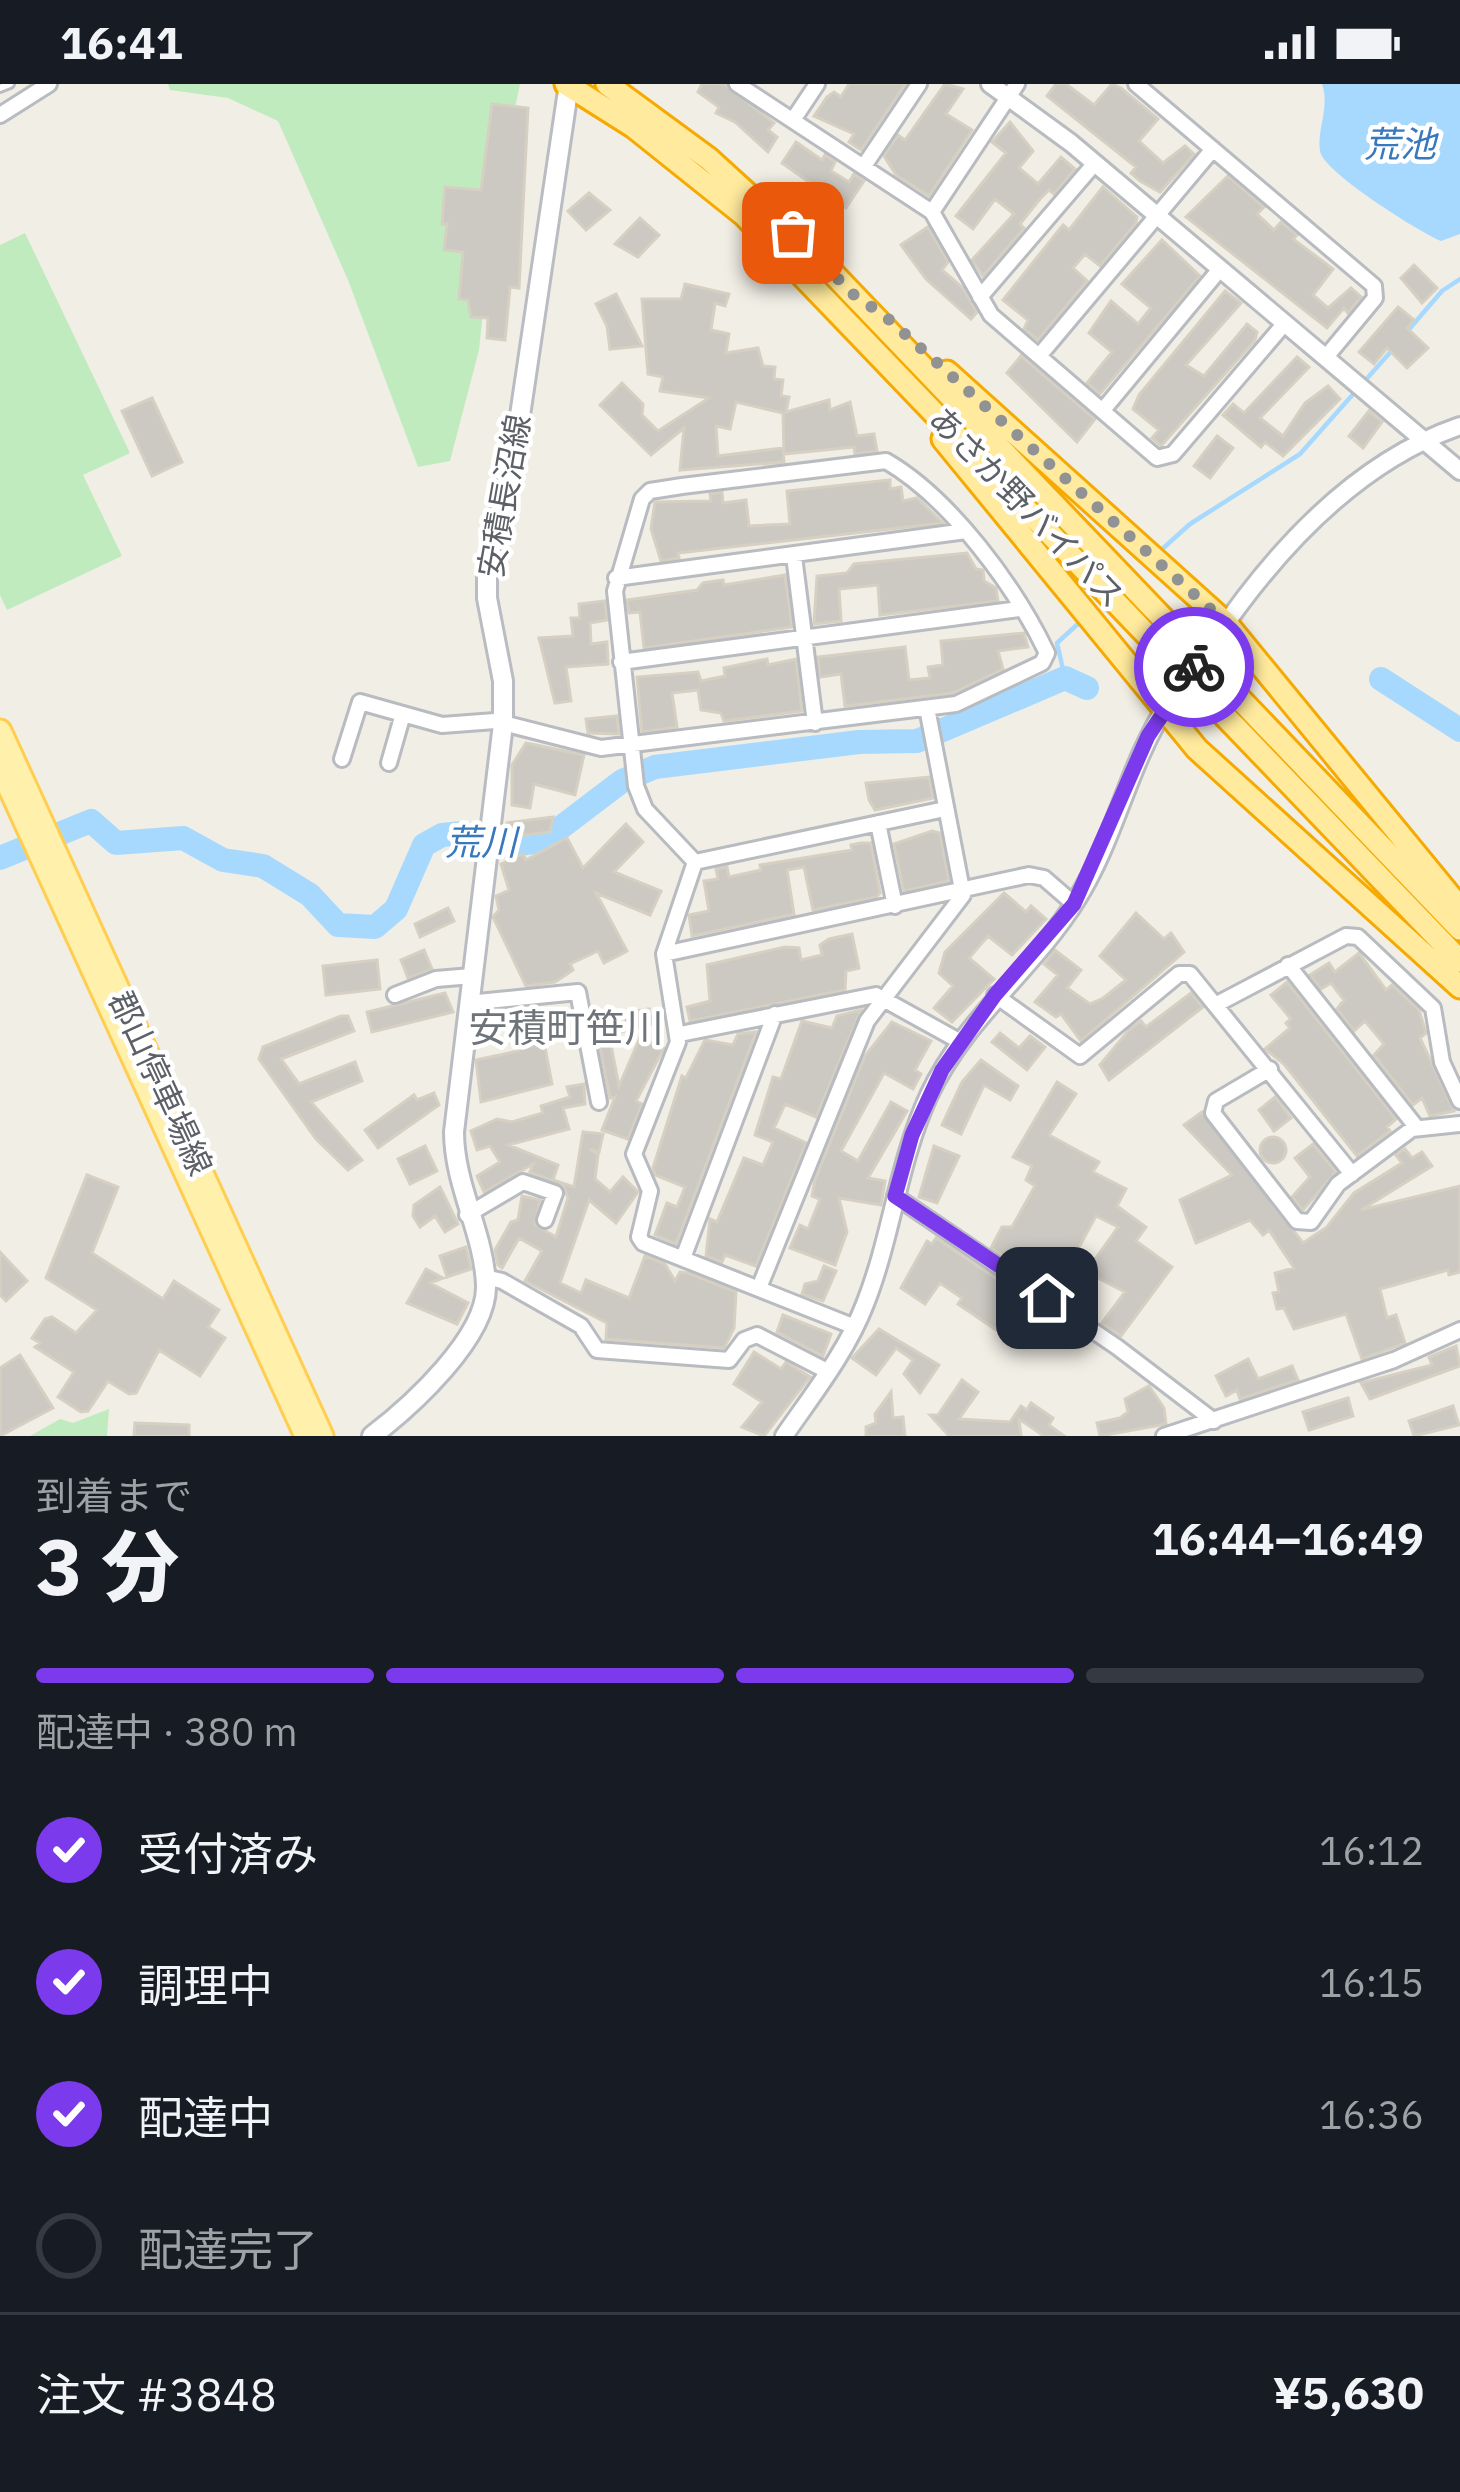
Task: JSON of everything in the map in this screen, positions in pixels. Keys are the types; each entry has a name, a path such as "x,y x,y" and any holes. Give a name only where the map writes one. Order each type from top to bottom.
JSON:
{"highway":[{"name":"あさか野バイパス","path":"568,84 687,168 822,294 1460,961"},
{"name":"あさか野バイパス","path":"607,84 757,200 854,295 1460,929"},
{"path":"822,294 858,347 964,463 1197,749 1460,987"},
{"path":"854,295 899,328 1226,623 1460,908"}],"main road":[{"name":"安積長沼線","path":"485,1277 467,1215 454,1132 502,724 503,680 485,578 514,456 568,84"},
{"name":"郡山停車場線","path":"0,731 322,1436"},
{"name":"郡山停車場線","path":"0,767 306,1436"},
{"path":"372,1436 411,1404 458,1349 481,1313 485,1277"}],"street":[{"path":"0,115 49,84"},
{"path":"737,84 932,212 996,320 1157,458 1171,456 1285,323"},
{"path":"793,120 818,84"},
{"path":"864,166 919,84"},
{"path":"990,84 1013,90 1460,471"},
{"path":"1136,84 1374,286 1375,298 1326,357"},
{"path":"932,212 1013,90"},
{"path":"1039,356 1213,149"},
{"path":"980,296 1095,164"},
{"path":"1103,410 1220,269"},
{"path":"784,1436 855,1327 920,1115 959,1041 1074,904 1177,689 1274,561 1335,501 1426,441 1460,426"},
{"path":"342,760 360,702 447,725 502,724 592,748 631,746 956,704 1044,662 1047,650 966,531 935,497 886,461 654,490 642,499 616,578 631,746 642,804 694,862"},
{"path":"616,578 966,531"},
{"path":"794,556 815,723"},
{"path":"621,662 1019,609"},
{"path":"760,1288 848,1060 882,996 958,908 963,890 927,708"},
{"path":"389,763 404,714"},
{"path":"694,862 945,809"},
{"path":"878,823 895,906"},
{"path":"694,862 664,954 680,1034 634,1154 650,1191 638,1237 855,1327"},
{"path":"664,954 1036,875 1074,904"},
{"path":"1219,1003 1346,936 1358,937 1432,1008 1442,1062 1460,1101"},
{"path":"1288,965 1417,1128"},
{"path":"995,995 1080,1056 1180,974 1190,974 1219,1003 1352,1174"},
{"path":"395,995 436,979 472,976"},
{"path":"468,1004 578,992 599,1102"},
{"path":"680,1034 882,996 959,1041"},
{"path":"683,1258 776,1014"},
{"path":"1270,1069 1216,1101 1214,1113 1297,1221 1311,1222 1352,1174 1417,1128 1460,1124"},
{"path":"467,1215 512,1183 523,1182 555,1193 545,1220"},
{"path":"895,1196 1117,1347 1214,1421"},
{"path":"485,1277 502,1281 581,1327 597,1350 729,1360 744,1340 757,1335 827,1371"},
{"path":"1164,1436 1394,1360 1460,1330"}],"lane":[{"path":"0,88 10,84"}],"green space":[{"path":"168,84 520,84 494,209 479,350 450,461 418,467 348,280 278,121 228,98 170,90"},
{"path":"25,233 130,453 83,475 122,556 7,610 0,595 0,245"},
{"path":"109,1409 107,1436 30,1436 60,1419 73,1423"}],"water":[{"name":"荒池","path":"1322,84 1460,84 1460,234 1441,241 1430,235 1373,200 1325,160 1320,151"}],"building":[{"path":"702,84 724,84 774,123 768,130 777,137 768,152 735,122 716,113 719,107 698,92"},
{"path":"849,84 905,84 861,150 849,142 854,134 814,116 827,97 834,92 841,97"},
{"path":"945,84 963,89 946,114 972,130 929,196 896,175 884,156 898,135 905,140"},
{"path":"1056,84 1066,84 1094,105 1112,84 1121,88 1158,119 1139,141 1163,163 1185,146 1194,154 1160,192 1140,181 1131,173 1136,167 1047,96"},
{"path":"492,104 528,108 519,288 510,287 505,340 487,338 488,318 471,317 468,300 459,299 463,252 444,250 447,224 442,224 445,187 481,190"},
{"path":"1010,122 1033,151 1019,168 1038,184 1061,157 1075,169 1054,194 1049,190 1040,199 1020,224 1024,228 983,276 972,260 1014,214 995,199 973,229 956,216 1006,153 992,142"},
{"path":"796,142 822,160 825,155 835,162 831,171 849,182 854,174 864,181 846,208 782,163"},
{"path":"1228,176 1264,207 1257,214 1274,230 1281,222 1297,235 1293,239 1333,269 1313,295 1328,308 1351,288 1361,297 1348,313 1344,308 1327,328 1186,217"},
{"path":"1103,187 1137,217 1136,223 1100,266 1085,254 1073,268 1087,281 1038,340 1024,329 1028,320 1003,300 1063,225 1069,230"},
{"path":"589,193 610,210 586,230 568,211"},
{"path":"640,218 659,235 638,257 615,244"},
{"path":"928,227 948,262 942,270 963,288 977,312 971,319 926,279 901,245"},
{"path":"1162,240 1200,276 1100,394 1087,383 1112,352 1089,333 1111,301 1138,324 1151,308 1122,284"},
{"path":"1414,265 1437,288 1422,303 1401,278"},
{"path":"685,284 729,294 725,306 715,303 711,330 729,334 726,353 758,348 763,366 775,367 774,379 783,380 781,396 789,397 786,412 829,400 830,410 850,402 857,436 874,434 877,451 855,454 854,447 784,454 783,413 736,402 730,429 716,426 718,456 783,448 784,462 680,470 684,428 651,455 600,405 622,383 643,404 642,415 658,431 709,398 660,391 663,377 648,374 642,299 681,299"},
{"path":"1225,291 1241,303 1186,365 1204,376 1247,324 1257,332 1255,340 1161,446 1152,438 1159,430 1133,409 1139,395"},
{"path":"616,294 642,346 610,349 607,326 596,304"},
{"path":"1398,307 1414,320 1407,328 1428,348 1407,368 1387,348 1374,364 1359,352"},
{"path":"1021,356 1095,419 1077,442 1007,373"},
{"path":"1297,357 1309,367 1260,418 1283,436 1305,403 1328,386 1340,399 1283,456 1265,442 1261,447 1223,415 1233,404 1244,413"},
{"path":"152,398 182,462 152,476 122,411"},
{"path":"1369,411 1382,422 1363,448 1349,436"},
{"path":"1217,436 1233,448 1210,478 1194,466"},
{"path":"890,480 890,489 901,487 903,501 917,498 943,523 678,553 679,558 661,561 651,529 655,502 711,501 710,494 722,492 723,503 746,500 749,526 790,524 787,491"},
{"path":"967,553 976,569 983,570 984,581 996,588 998,601 880,615 878,585 839,589 841,621 814,624 817,576 847,573 854,564"},
{"path":"785,575 792,627 644,648 640,612 629,613 627,600 697,590 703,583 723,580 724,585"},
{"path":"605,601 607,620 590,623 591,644 607,642 608,664 566,667 571,701 555,703 539,638 573,636 571,618 580,618 579,604"},
{"path":"1024,633 1028,647 998,651 1003,669 953,693 845,706 841,674 820,677 818,657 905,647 909,680 930,678 928,667 943,665 941,641"},
{"path":"767,659 768,665 796,659 802,711 724,721 721,713 701,710 698,690 672,693 677,727 642,732 637,677 698,672 701,681 725,676 724,668"},
{"path":"617,716 619,734 588,733 586,719"},
{"path":"526,743 584,755 575,795 534,784 530,808 512,805 512,765"},
{"path":"929,777 933,798 875,810 869,800 866,783"},
{"path":"553,817 550,832 509,837 507,823"},
{"path":"626,824 643,842 614,872 661,891 650,915 596,893 627,951 604,963 598,951 570,964 573,970 555,982 526,986 493,917 499,910 496,896 509,890 501,864 523,854 526,860 567,838 583,868"},
{"path":"932,831 940,833 949,881 904,891 894,844"},
{"path":"871,843 880,893 876,897 813,910 804,867 787,870 794,914 692,936 689,915 709,911 704,881 718,879 716,869 727,867 729,877 761,870 760,865 852,850 851,845"},
{"path":"1004,893 1026,912 1031,906 1046,919 1012,955 988,936 969,958 994,979 952,1022 934,1008 953,986 939,973 945,952"},
{"path":"448,908 454,921 420,937 415,924"},
{"path":"1136,913 1164,939 1171,933 1184,952 1081,1041 1061,1014 1056,1017 1035,1002 1058,975 1044,964 1055,950 1081,970 1067,988 1090,1004 1102,999 1126,980 1100,956"},
{"path":"852,934 859,968 846,971 845,990 690,1021 687,1007 710,1001 707,965 785,947 799,948 801,960 822,955 820,945 829,939"},
{"path":"424,950 432,969 408,978 401,960"},
{"path":"1359,953 1386,990 1392,985 1419,1010 1426,1033 1420,1038 1454,1111 1430,1116 1422,1098 1413,1105 1374,1055 1384,1044 1365,1021 1354,1031 1337,1009 1344,1000 1331,983 1321,989 1310,975 1329,963 1335,972"},
{"path":"377,960 380,989 326,995 323,966"},
{"path":"1287,982 1396,1119 1387,1127 1390,1131 1357,1156 1284,1064 1265,1049 1290,1028 1286,1023 1291,1019 1271,995"},
{"path":"445,993 453,1012 372,1032 367,1012"},
{"path":"1191,993 1203,1007 1109,1080 1100,1065 1129,1030 1141,1021 1146,1027"},
{"path":"613,1008 614,1014 649,1009 652,1024 609,1035 619,1086 640,1038 664,1048 636,1101 642,1104 628,1139 602,1130 615,1097 610,1098 593,1012"},
{"path":"518,1009 522,1026 479,1035 481,1017"},
{"path":"861,1010 816,1117 785,1104 774,1128 806,1143 756,1266 725,1255 722,1262 706,1256 710,1219 717,1222 744,1158 763,1165 773,1142 755,1135 773,1077 781,1079 802,1021 832,1028 837,1016"},
{"path":"348,1016 354,1031 281,1059 299,1084 355,1062 362,1081 311,1102 362,1160 348,1170 316,1139 259,1059 263,1047"},
{"path":"892,1022 931,1041 915,1070 921,1074 913,1089 884,1073 841,1151 858,1161 891,1102 907,1111 868,1178 885,1181 881,1205 839,1198 847,1232 835,1265 790,1248 800,1225 808,1229 820,1199 812,1196 815,1180 865,1056"},
{"path":"756,1032 676,1244 655,1235 667,1203 677,1207 685,1187 655,1175 653,1168 682,1076 686,1078 705,1040 733,1045 738,1034"},
{"path":"1000,1033 1019,1048 1030,1036 1045,1047 1027,1070 992,1042"},
{"path":"543,1037 552,1084 481,1102 476,1060 518,1051 516,1040"},
{"path":"981,1060 1018,1086 1010,1100 984,1085 961,1134 942,1125 962,1082"},
{"path":"1057,1082 1076,1094 1049,1135 1099,1162 1093,1172 1126,1189 1117,1206 1146,1227 1136,1241 1172,1267 1121,1336 1102,1323 1125,1292 1086,1272 1118,1227 1096,1216 1055,1291 991,1248 1002,1227 1012,1227 1035,1186 1026,1180 1032,1166 1013,1157"},
{"path":"584,1084 585,1104 563,1108 569,1129 508,1145 558,1165 553,1180 574,1187 583,1132 603,1134 599,1152 590,1149 598,1155 595,1179 610,1192 623,1177 638,1192 616,1223 589,1200 560,1283 581,1293 586,1280 629,1298 645,1256 665,1264 675,1281 680,1272 688,1273 736,1292 734,1328 724,1348 606,1339 607,1323 525,1281 542,1251 519,1238 502,1268 498,1265 495,1250 511,1222 518,1220 522,1196 540,1200 535,1225 556,1237 568,1198 563,1185 530,1172 533,1164 484,1192 477,1176 500,1162 490,1146 477,1150 471,1131 497,1119 512,1122 543,1113 541,1106 570,1097 567,1087"},
{"path":"434,1093 439,1105 378,1148 365,1130 414,1095 417,1100"},
{"path":"1275,1097 1291,1118 1274,1131 1259,1110"},
{"path":"1202,1112 1303,1243 1327,1227 1354,1193 1402,1163 1396,1155 1405,1149 1412,1158 1422,1152 1432,1166 1361,1210 1460,1186 1460,1272 1449,1275 1448,1270 1380,1289 1387,1318 1396,1315 1405,1343 1362,1359 1346,1314 1294,1329 1284,1308 1277,1309 1273,1293 1279,1292 1275,1273 1294,1268 1269,1230 1263,1235 1250,1220 1196,1243 1180,1200 1232,1175 1184,1125"},
{"path":"1273,1137 1286,1150 1273,1163 1260,1150"},
{"path":"1313,1144 1336,1172 1303,1210 1292,1197 1310,1177 1295,1158"},
{"path":"425,1146 437,1171 410,1184 398,1159"},
{"path":"934,1146 959,1156 937,1203 919,1197"},
{"path":"87,1175 118,1187 92,1253 163,1299 174,1281 219,1310 208,1327 225,1338 200,1376 159,1350 136,1393 129,1394 108,1381 88,1411 81,1412 58,1397 74,1372 35,1347 40,1343 32,1338 45,1319 52,1317 76,1333 97,1310 46,1278"},
{"path":"440,1187 458,1224 445,1232 435,1216 420,1227 413,1216 414,1205"},
{"path":"936,1238 1045,1311 1029,1334 1005,1317 996,1330 958,1304 962,1298 940,1283 925,1304 901,1288 927,1241 932,1244"},
{"path":"466,1247 471,1269 447,1277 440,1256"},
{"path":"0,1252 27,1281 6,1301 0,1295"},
{"path":"824,1266 836,1271 823,1301 802,1294 805,1284 818,1281"},
{"path":"426,1269 443,1278 430,1283 468,1303 457,1324 407,1303"},
{"path":"783,1315 831,1334 823,1356 777,1332"},
{"path":"879,1329 939,1365 920,1393 904,1374 913,1360 896,1348 876,1375 852,1358"},
{"path":"1456,1346 1460,1366 1370,1399 1361,1383 1432,1365 1429,1357"},
{"path":"754,1352 781,1369 786,1362 810,1377 764,1436 742,1427 762,1402 734,1384"},
{"path":"20,1355 53,1408 0,1436 0,1368"},
{"path":"1248,1359 1258,1379 1292,1366 1298,1380 1240,1399 1237,1390 1226,1396 1216,1376"},
{"path":"962,1380 978,1392 959,1419 1010,1422 1021,1406 1027,1410 1031,1403 1053,1418 1049,1425 1064,1436 1044,1436 1019,1419 1021,1436 949,1436 930,1415 938,1415"},
{"path":"1149,1386 1164,1408 1166,1424 1100,1436 1097,1423 1120,1418 1128,1412 1125,1399"},
{"path":"891,1392 893,1418 903,1417 905,1436 866,1436 866,1427 876,1423 875,1414"},
{"path":"1348,1398 1353,1416 1309,1430 1303,1412"},
{"path":"1453,1406 1459,1425 1414,1436 1409,1421"},
{"path":"135,1423 189,1425 189,1436 134,1436"}],"waterway":[{"path":"1405,334 1442,291 1460,279"},
{"path":"1160,551 1190,524 1300,454 1394,348"},
{"path":"1065,678 1057,643 1080,622"},
{"name":"荒川","path":"0,858 91,821 116,843 183,838 223,860 263,866 310,895 338,925 375,927 396,909 424,845 442,835 463,833 503,846 543,841 622,781 655,767 859,742 917,741 1065,678 1087,688"},
{"name":"荒川","path":"1381,679 1460,730"}],"way so far":[{"path":"793,233 854,295 885,316 1165,562 1226,623 1194,667"}],"district":[{"name":"安積町笹川","path":"566,1028"}],"route":[{"path":"1047,1298 895,1196 912,1135 942,1070 995,995 1074,904 1106,844 1116,808 1148,736 1194,667"}]}
